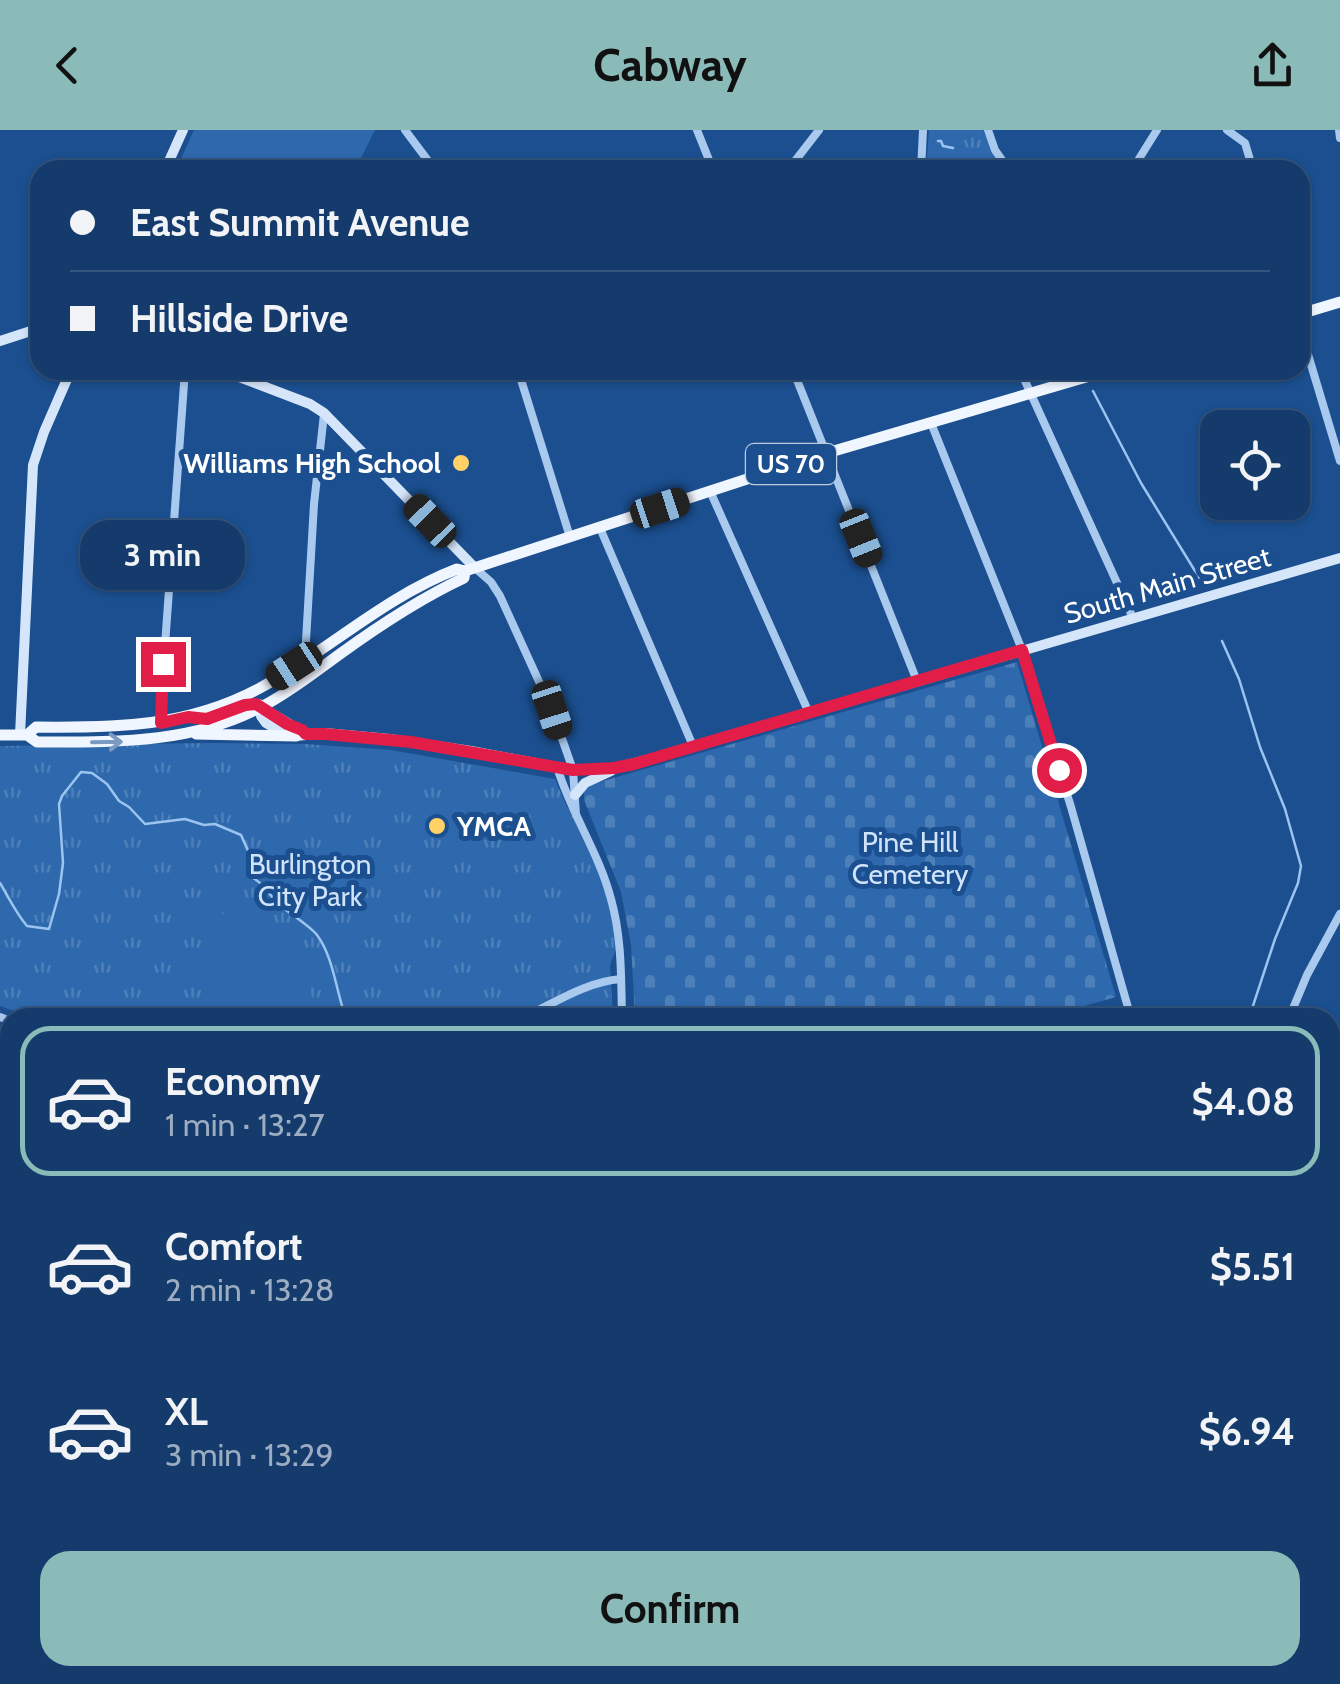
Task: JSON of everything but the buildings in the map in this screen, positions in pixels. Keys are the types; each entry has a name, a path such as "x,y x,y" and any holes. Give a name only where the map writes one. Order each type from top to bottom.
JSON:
{"main road":[{"path":"1310,311 1340,302"},
{"name":"US 70","path":"24,735 36,726 80,728 161,723 228,704 263,686 399,596 457,569 470,570 827,453 1076,380"},
{"name":"US 70","path":"0,735 24,735 38,742 138,741 187,734 227,722 261,707 400,612 464,578 470,570"},
{"path":"188,717 207,719 250,704 261,707 262,696 292,676 300,662"},
{"path":"187,734 301,735"}],"street":[{"path":"169,160 182,130"},
{"path":"406,130 428,160"},
{"path":"697,130 709,160"},
{"path":"796,160 819,130"},
{"path":"922,160 923,130"},
{"path":"988,130 1002,160"},
{"path":"1138,160 1157,130"},
{"path":"1227,130 1244,143 1250,160"},
{"path":"1339,130 1340,138"},
{"path":"0,341 30,331"},
{"path":"1310,361 1340,461"},
{"path":"24,735 33,466 67,380"},
{"path":"161,723 185,380"},
{"path":"247,380 324,413 470,570 491,582 552,710 573,770 576,815"},
{"path":"521,380 570,538"},
{"path":"798,380 917,681"},
{"path":"1024,380 1133,618"},
{"path":"300,662 324,413"},
{"path":"930,423 1022,650 1128,1008"},
{"path":"710,491 809,713"},
{"path":"600,528 693,746"},
{"name":"South Main Street","path":"301,735 404,741 573,770 623,766 1340,558"},
{"path":"261,707 266,723 301,735"},
{"path":"575,795 584,783 623,766"},
{"path":"557,767 611,899 620,941 622,1008"},
{"path":"1293,1008 1340,914"},
{"path":"542,1008 586,986 621,978"}],"green space":[{"path":"194,130 375,130 360,160 180,160"},
{"path":"929,130 983,130 998,160 927,160"},
{"name":"Pine Hill Cemetery","path":"1017,662 1116,997 1077,1008 634,1008 631,945 621,892 584,800 589,785"},
{"name":"Burlington City Park","path":"306,744 391,750 555,779 610,900 619,941 610,965 612,1008 0,1006 0,746"},
{"path":"211,912 258,919 288,946 306,974 314,1004 314,1008 200,1008"}],"waterway":[{"path":"938,141 953,148"},
{"path":"1093,391 1141,483 1203,584"},
{"path":"1222,641 1285,809 1301,866 1252,1008"},
{"path":"0,883 27,926 49,929 63,863 59,804 81,772 92,773 145,824 185,819 215,824 241,835 253,862 253,878 314,931 323,944 343,1008"}],"place":[{"name":"Williams High School","path":"461,463"},
{"name":"YMCA","path":"437,826"}],"route":[{"path":"163,664 161,723 188,717 207,719 256,704 306,734 382,738 577,770 634,764 1022,650 1059,770"}]}
